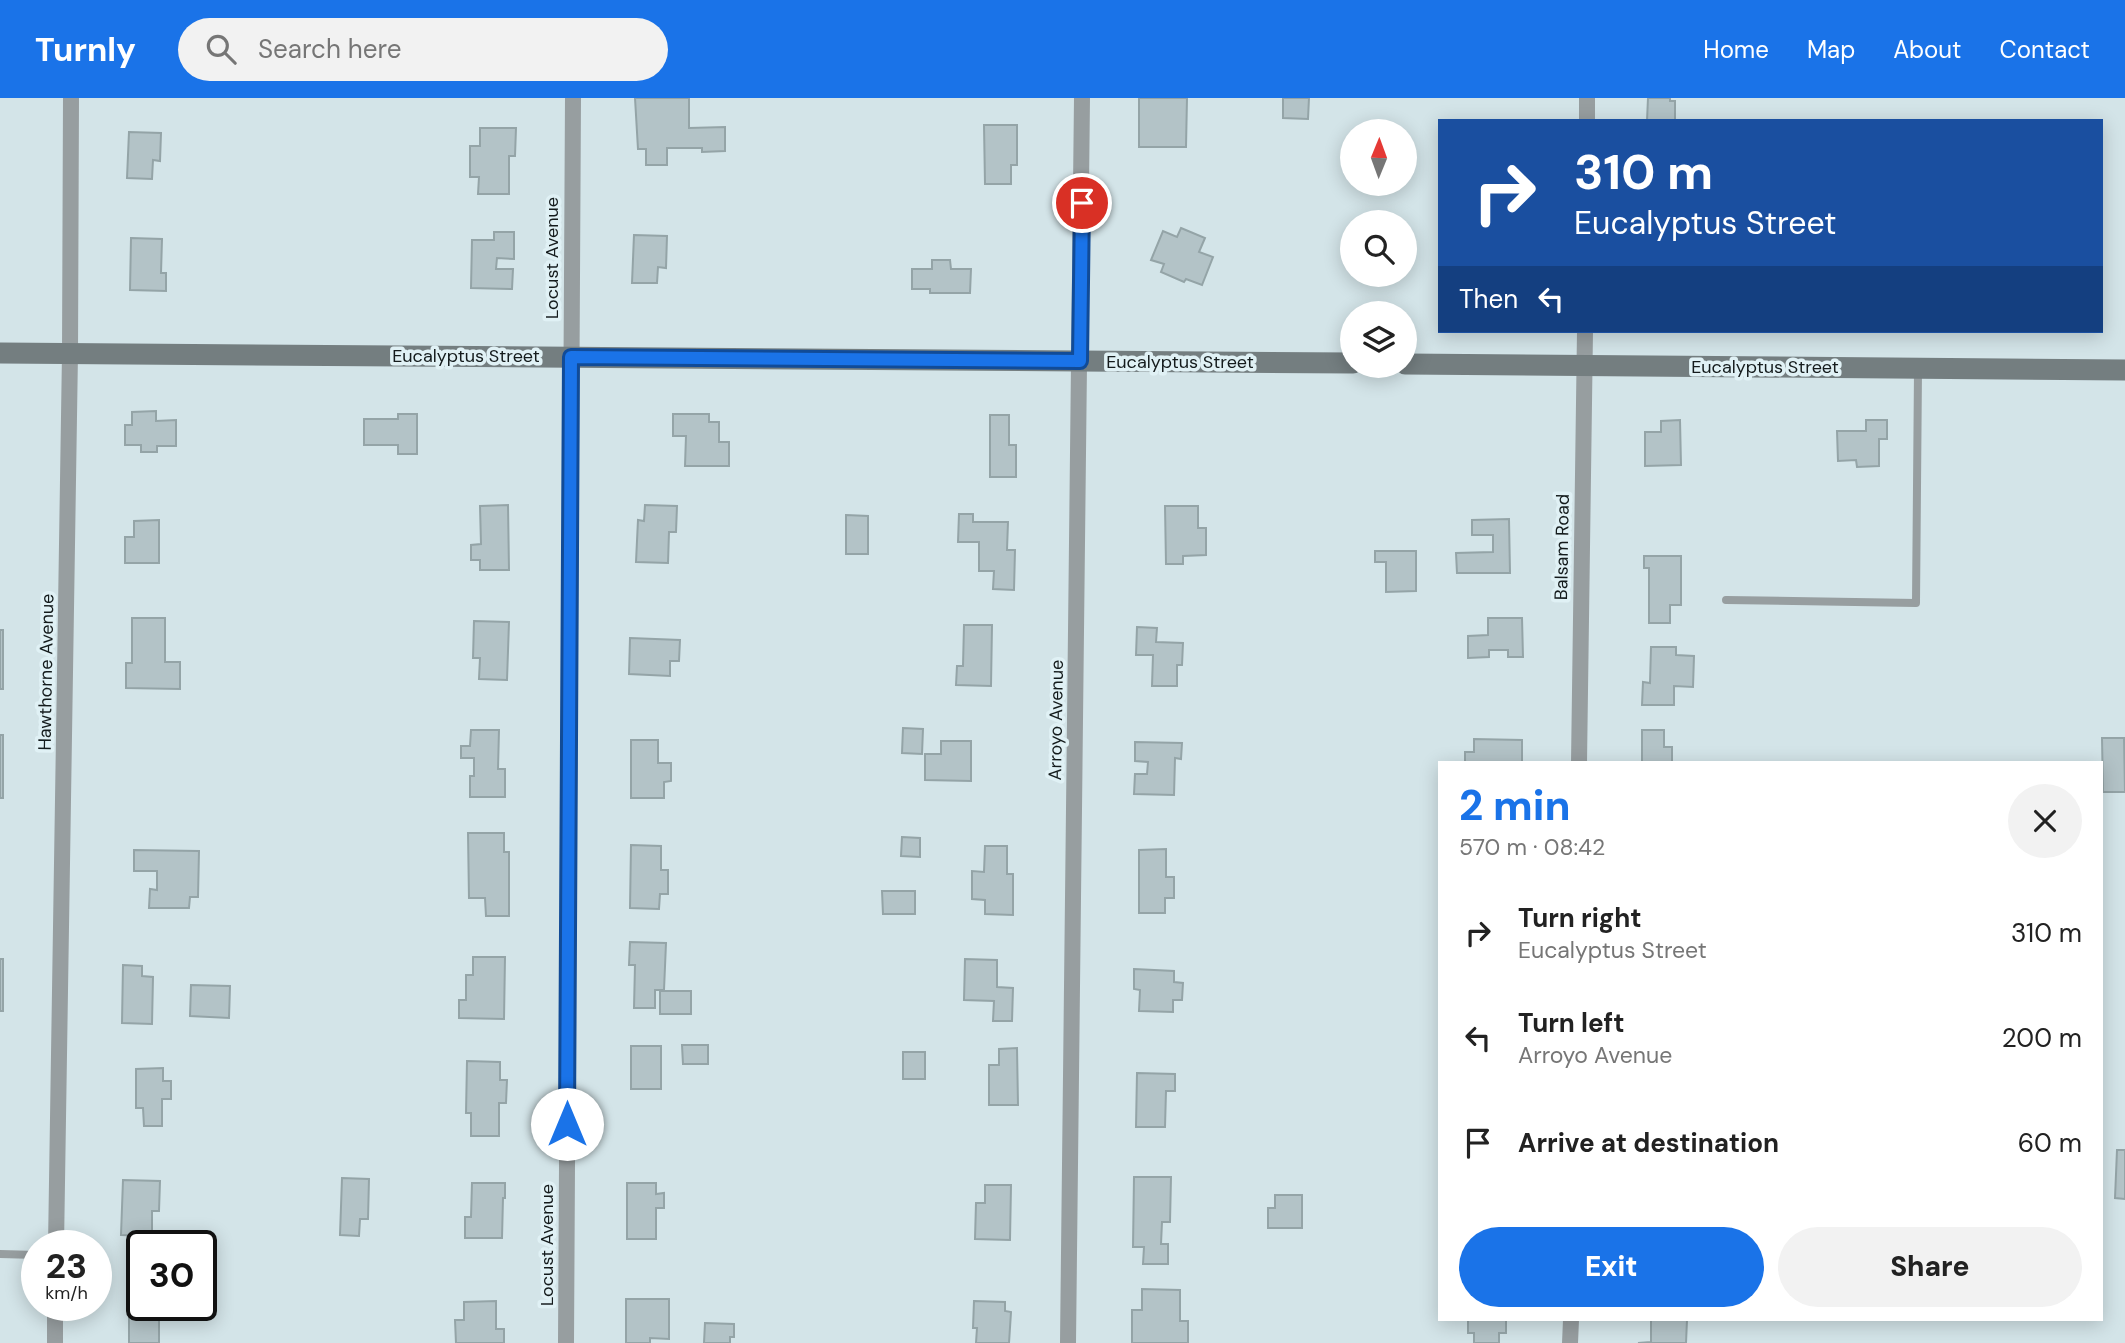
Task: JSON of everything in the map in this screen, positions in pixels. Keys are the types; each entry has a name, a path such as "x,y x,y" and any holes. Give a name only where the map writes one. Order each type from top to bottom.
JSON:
{"main road":[{"name":"Eucalyptus Street","path":"0,353 1340,363"},
{"name":"Eucalyptus Street","path":"1417,364 2125,370"}],"street":[{"name":"Hawthorne Avenue","path":"56,1230 70,353 71,98"},
{"name":"Locust Avenue","path":"566,1343 573,98"},
{"name":"Arroyo Avenue","path":"1068,1343 1082,98"},
{"path":"1587,98 1587,119"},
{"name":"Balsam Road","path":"1578,761 1584,333"},
{"path":"55,1321 55,1343"},
{"path":"1570,1343 1571,1321"}],"lane":[{"path":"1726,600 1916,603 1918,368"},
{"path":"0,1254 21,1255"}],"building":[{"path":"635,98 689,98 689,128 725,127 725,151 702,152 702,148 667,148 667,165 646,165 646,149 638,149"},
{"path":"1139,98 1187,98 1186,147 1139,147"},
{"path":"1283,98 1309,98 1308,119 1283,118"},
{"path":"1648,98 1670,98 1670,101 1675,101 1675,119 1647,119"},
{"path":"984,125 1017,125 1017,165 1011,165 1011,184 985,184"},
{"path":"480,128 516,128 515,156 509,156 509,194 478,194 479,177 470,177 470,146 480,146"},
{"path":"129,132 161,133 160,161 153,160 152,179 127,178"},
{"path":"1181,228 1205,238 1199,252 1213,257 1202,285 1186,279 1184,282 1161,272 1164,264 1151,260 1163,231 1177,237"},
{"path":"494,232 514,232 514,259 497,258 496,269 513,269 512,289 471,288 472,240 494,240"},
{"path":"634,235 667,236 666,268 658,267 657,283 632,283"},
{"path":"131,238 162,239 161,273 166,273 166,291 130,290"},
{"path":"932,260 950,260 951,269 971,269 970,293 930,293 930,289 912,289 912,269 932,269"},
{"path":"156,411 156,421 176,420 176,446 157,446 157,452 141,452 141,445 125,445 125,425 132,425 132,412"},
{"path":"398,414 417,414 417,454 398,454 398,445 364,445 364,419 398,419"},
{"path":"673,414 709,414 709,422 719,422 719,442 729,442 729,466 685,466 686,436 673,436"},
{"path":"990,415 1009,415 1009,445 1016,445 1016,477 990,477"},
{"path":"1680,420 1681,465 1645,466 1645,432 1661,432 1661,421"},
{"path":"1866,420 1887,420 1887,439 1879,439 1879,466 1857,467 1856,460 1838,461 1837,431 1866,431"},
{"path":"508,505 509,570 480,570 480,560 471,560 471,545 481,544 480,506"},
{"path":"645,505 677,506 676,532 669,532 668,563 636,562 638,520 644,521"},
{"path":"1165,506 1198,506 1198,528 1206,528 1206,555 1183,556 1183,564 1166,564"},
{"path":"959,514 973,514 973,522 1008,522 1007,550 1015,550 1014,590 993,589 994,571 979,571 979,542 958,542"},
{"path":"846,515 868,516 868,554 846,554"},
{"path":"1509,519 1510,573 1457,573 1456,553 1493,552 1493,535 1472,535 1472,520"},
{"path":"159,520 159,563 125,563 125,537 134,537 134,521"},
{"path":"1375,551 1416,551 1416,591 1386,592 1386,562 1375,562"},
{"path":"1644,556 1681,556 1681,605 1670,605 1670,623 1649,623 1649,568 1644,568"},
{"path":"132,618 165,618 165,662 180,662 180,689 126,688 126,663 132,663"},
{"path":"1488,618 1522,618 1523,657 1508,657 1508,650 1489,650 1489,657 1468,658 1468,636 1488,635"},
{"path":"474,621 509,622 507,680 479,679 480,658 473,658"},
{"path":"964,625 992,625 991,686 956,685 957,666 963,666"},
{"path":"1137,627 1157,628 1156,642 1183,643 1182,665 1177,665 1177,686 1152,686 1153,655 1136,655"},
{"path":"0,630 3,630 3,689 0,689"},
{"path":"630,638 680,640 679,661 670,661 670,676 629,674"},
{"path":"1651,647 1676,647 1676,655 1694,656 1693,687 1674,686 1674,705 1642,705 1643,682 1650,683"},
{"path":"903,728 923,729 922,754 902,753"},
{"path":"471,730 499,730 498,769 505,769 505,797 470,797 470,776 474,776 474,758 461,758 461,746 470,746"},
{"path":"1642,730 1664,730 1664,747 1672,747 1672,761 1642,761"},
{"path":"0,735 3,735 3,798 0,798"},
{"path":"2102,738 2124,738 2125,792 2103,792"},
{"path":"1474,739 1522,740 1522,761 1465,761 1465,752 1474,752"},
{"path":"631,740 658,740 658,763 671,763 671,781 664,782 664,798 631,798"},
{"path":"941,741 971,741 971,781 925,780 925,754 941,754"},
{"path":"1135,742 1182,743 1181,759 1175,758 1174,795 1134,794 1135,774 1147,774 1148,762 1135,761"},
{"path":"468,833 504,833 504,852 509,852 509,916 486,916 485,898 469,898"},
{"path":"902,837 920,838 920,857 901,856"},
{"path":"631,845 661,846 661,870 668,870 668,894 660,894 659,909 630,908"},
{"path":"985,846 1007,846 1007,874 1013,874 1013,915 985,914 985,900 972,899 972,871 984,872"},
{"path":"1166,849 1166,877 1174,877 1174,898 1165,898 1165,913 1139,913 1139,850"},
{"path":"134,850 199,851 198,897 190,897 189,908 149,908 150,889 157,890 157,871 134,871"},
{"path":"882,891 915,891 915,914 883,914"},
{"path":"630,942 666,943 664,990 655,990 655,1008 634,1008 635,965 629,965"},
{"path":"473,957 505,957 504,1019 459,1018 459,1000 466,1000 466,975 473,975"},
{"path":"0,959 3,959 3,1011 0,1011"},
{"path":"965,959 997,960 997,987 1013,988 1012,1021 993,1021 994,1001 964,1000"},
{"path":"123,965 142,966 142,976 153,977 152,1024 122,1023"},
{"path":"1134,969 1174,971 1174,982 1183,983 1182,1000 1173,1000 1173,1012 1139,1011 1140,990 1134,989"},
{"path":"191,985 230,986 229,1018 190,1016"},
{"path":"660,991 691,991 691,1014 660,1014"},
{"path":"682,1045 708,1045 708,1064 683,1064"},
{"path":"631,1046 661,1046 661,1089 631,1089"},
{"path":"1017,1048 1018,1105 989,1105 989,1065 999,1065 999,1049"},
{"path":"903,1052 925,1052 925,1079 903,1079"},
{"path":"467,1061 500,1062 500,1080 507,1080 506,1103 499,1103 499,1136 471,1136 471,1113 466,1113"},
{"path":"163,1068 163,1081 171,1081 171,1099 162,1099 162,1126 144,1126 143,1108 136,1108 136,1069"},
{"path":"1137,1073 1175,1074 1175,1091 1166,1091 1165,1127 1136,1127"},
{"path":"2117,1150 2125,1150 2125,1199 2115,1198"},
{"path":"1134,1177 1171,1177 1170,1222 1162,1222 1161,1244 1168,1244 1168,1264 1143,1264 1144,1247 1133,1247"},
{"path":"342,1178 369,1179 368,1219 360,1219 359,1236 340,1235"},
{"path":"123,1180 160,1181 159,1211 152,1211 152,1230 126,1230 126,1235 121,1235"},
{"path":"472,1183 505,1183 502,1238 465,1238 465,1217 471,1217"},
{"path":"627,1183 656,1183 656,1194 664,1193 664,1208 656,1208 656,1239 627,1239"},
{"path":"985,1185 1011,1185 1010,1240 975,1239 976,1203 985,1203"},
{"path":"1275,1195 1302,1195 1302,1228 1268,1228 1268,1208 1275,1208"},
{"path":"1142,1289 1180,1290 1180,1321 1188,1321 1188,1343 1132,1343 1132,1310 1142,1310"},
{"path":"626,1299 669,1299 669,1339 650,1338 650,1343 626,1343"},
{"path":"496,1301 496,1329 504,1329 504,1343 456,1343 455,1320 464,1320 464,1302"},
{"path":"974,1301 1005,1302 1005,1311 1011,1312 1009,1343 976,1343 977,1328 973,1328"},
{"path":"129,1321 159,1321 159,1343 129,1343"},
{"path":"1468,1321 1506,1321 1506,1333 1499,1333 1499,1343 1474,1343 1474,1333 1468,1333"},
{"path":"1651,1321 1687,1321 1686,1343 1638,1343 1651,1342"},
{"path":"705,1323 734,1324 734,1337 730,1337 730,1343 704,1343"}],"route":[{"path":"567,1124 571,357 1080,361 1082,203"}]}
